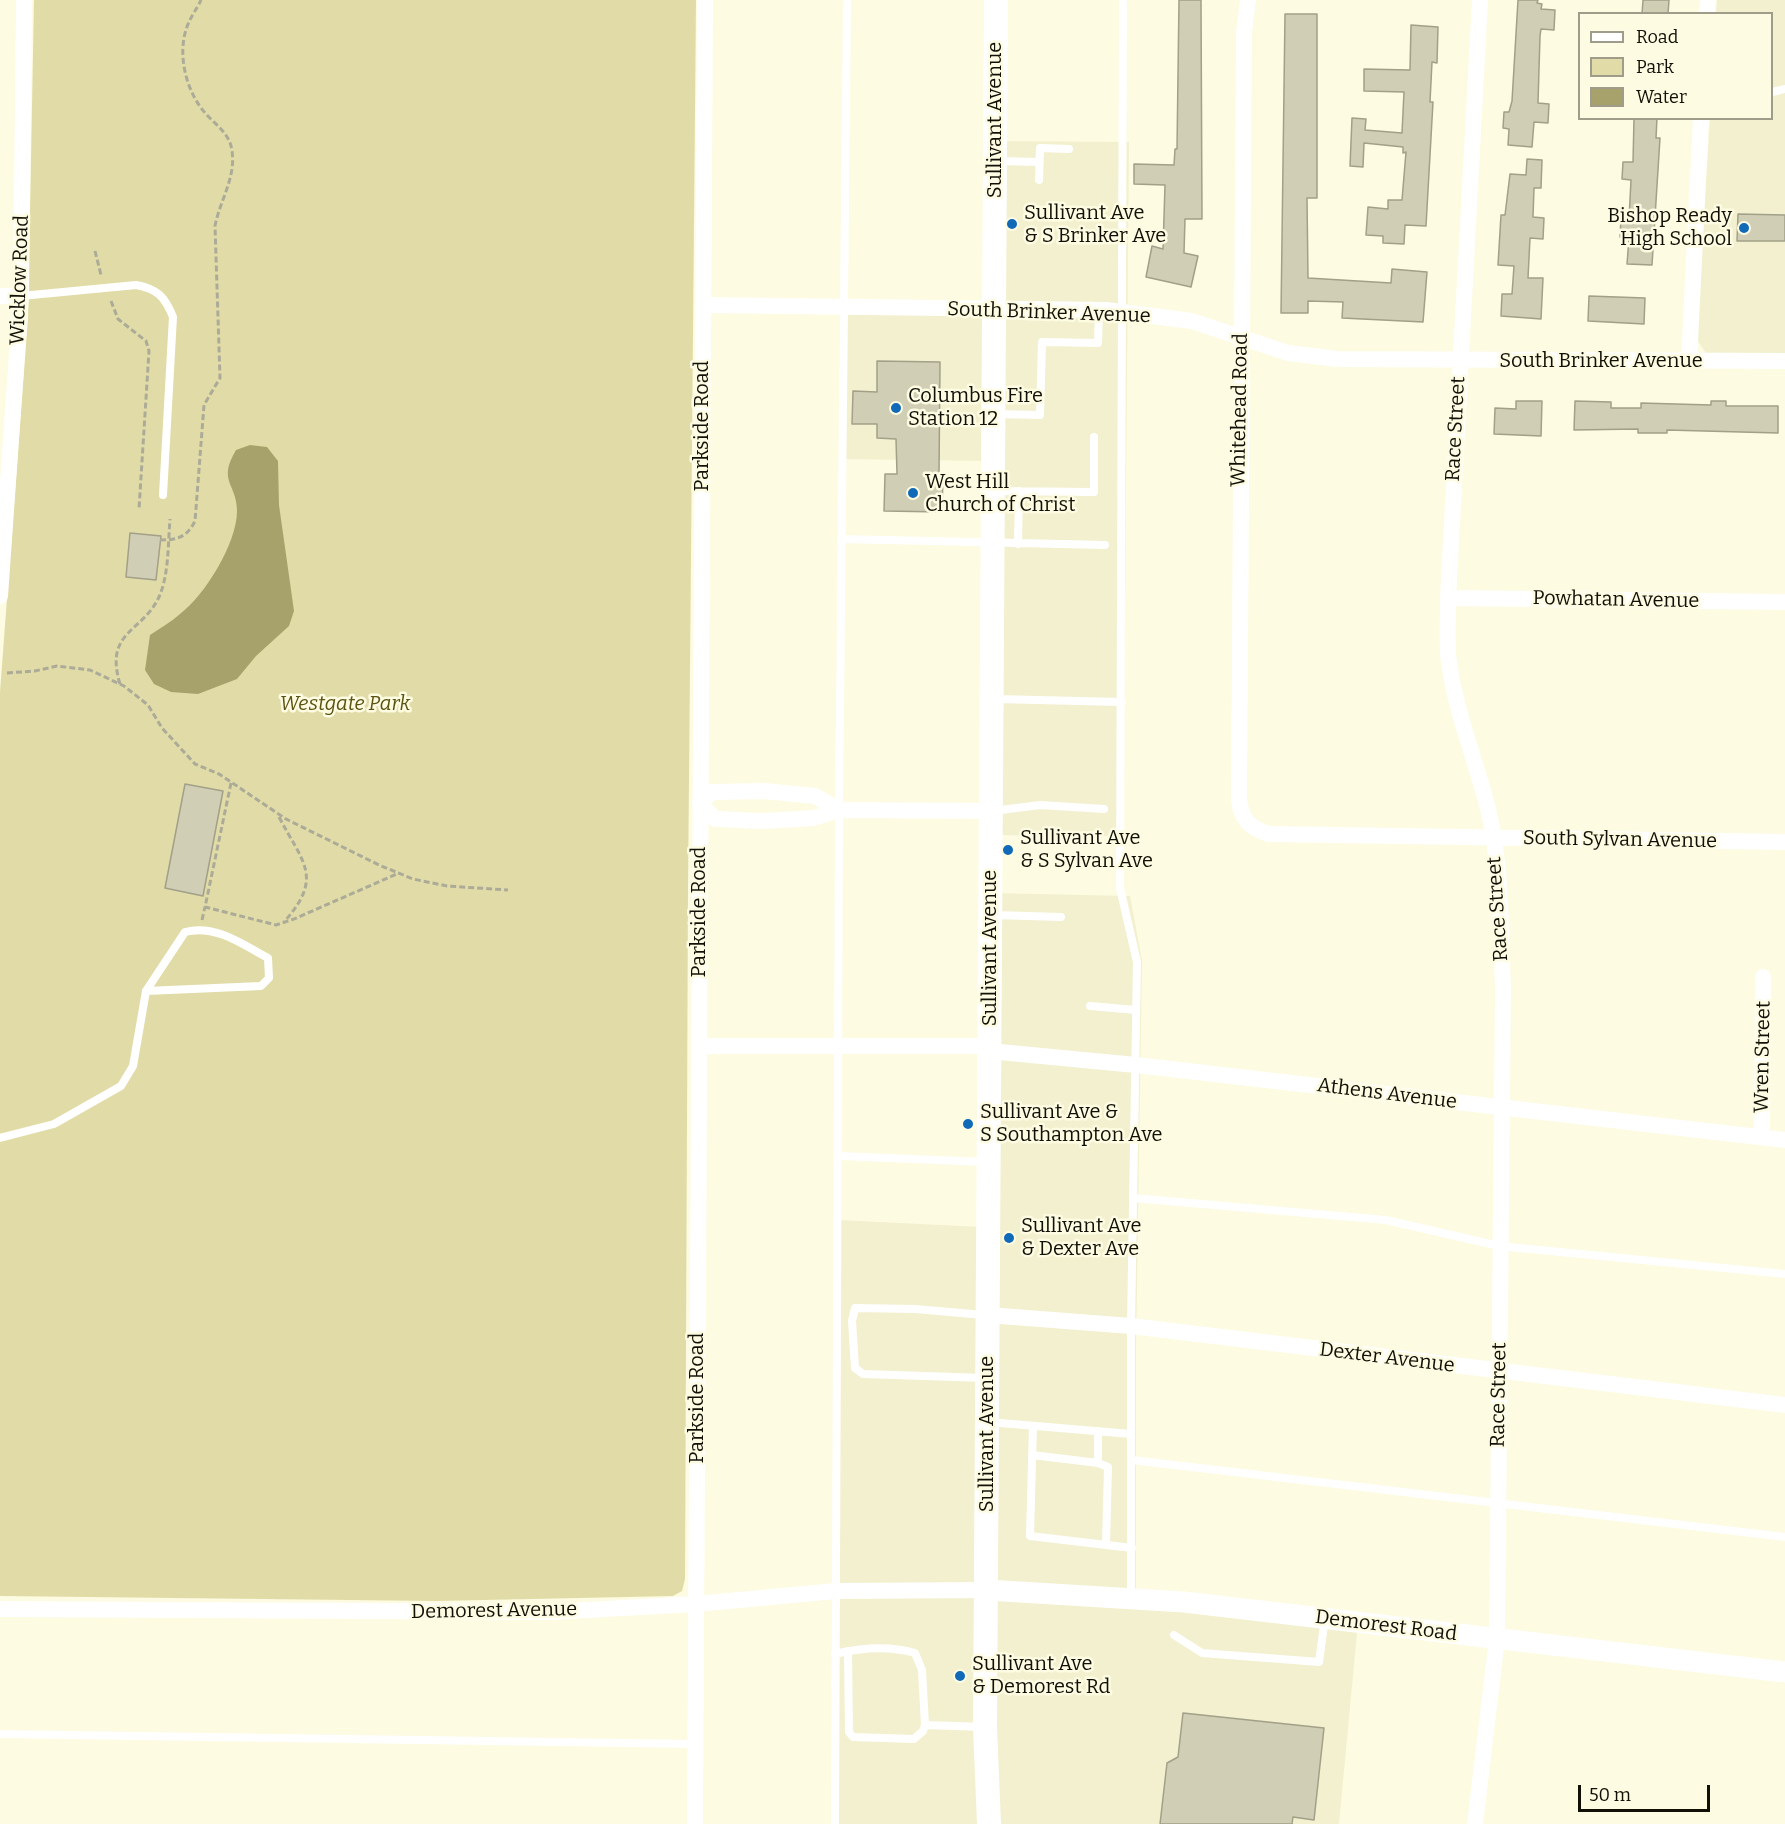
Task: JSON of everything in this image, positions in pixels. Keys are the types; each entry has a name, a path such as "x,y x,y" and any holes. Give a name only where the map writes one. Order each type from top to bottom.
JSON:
{"main road":[{"name":"Sullivant Avenue","path":"988,1824 985,1727 996,0"}],"street":[{"name":"Wicklow Road","path":"0,596 21,296 24,0"},
{"name":"Parkside Road","path":"695,1824 705,0"},
{"name":"Whitehead Road","path":"1244,819 1239,799 1241,338 1244,32 1248,0"},
{"name":"Race Street","path":"1475,1824 1497,1639 1503,987 1498,878 1493,838 1488,809 1467,739 1448,654 1448,598 1480,0"},
{"path":"1689,361 1701,120"},
{"path":"0,296 21,296"},
{"name":"South Brinker Avenue","path":"703,305 1124,312 1192,321 1288,353 1337,359 1785,362"},
{"name":"Powhatan Avenue","path":"1448,598 1785,602"},
{"path":"839,810 815,796 764,791 712,792 700,803 715,819 762,821 814,818 839,810 990,812"},
{"name":"South Sylvan Avenue","path":"1244,819 1251,827 1269,834 1785,842"},
{"name":"Wren Street","path":"1762,1137 1763,977"},
{"name":"Athens Avenue","path":"699,1046 989,1048 1785,1140"},
{"name":"Dexter Avenue","path":"988,1316 1131,1326 1785,1405"},
{"name":"Demorest Avenue","path":"0,1609 550,1612 696,1604 837,1591 987,1590"},
{"name":"Demorest Road","path":"987,1590 1131,1599 1325,1618 1785,1672"}],"lane":[{"path":"835,1824 839,810 847,0"},
{"path":"1123,0 1124,312 1120,888 1137,962 1131,1326 1131,1599"},
{"path":"1039,180 1040,148 1070,148"},
{"path":"995,160 1039,162"},
{"path":"21,296 136,285 151,288 165,298 173,317 163,495"},
{"path":"994,414 1041,415 1042,342 1098,343 1098,310"},
{"path":"993,491 1094,492 1094,437"},
{"path":"1018,544 1019,491"},
{"path":"841,539 1104,545"},
{"path":"991,699 1122,702"},
{"path":"990,812 1040,805 1104,809"},
{"path":"990,915 1061,917"},
{"path":"0,1138 54,1124 121,1086 133,1066 146,991 185,932 200,928 223,934 268,958 269,978 261,987 146,991"},
{"path":"1090,1006 1136,1010"},
{"path":"838,1156 988,1162"},
{"path":"1133,1198 1386,1220 1499,1246 1785,1274"},
{"path":"987,1378 863,1374 855,1368 852,1321 855,1308 915,1309 988,1316"},
{"path":"987,1422 1131,1434"},
{"path":"1033,1426 1030,1536 1132,1548"},
{"path":"1098,1431 1098,1463"},
{"path":"1032,1455 1098,1463 1108,1467 1107,1545"},
{"path":"1132,1460 1785,1537"},
{"path":"1174,1635 1202,1653 1319,1662 1325,1618"},
{"path":"835,1654 848,1651 900,1649 915,1653 922,1670 925,1725 923,1731 914,1739 853,1737 849,1732 848,1651"},
{"path":"925,1725 985,1727"},
{"path":"0,1734 696,1744"}],"path":[{"path":"160,540 179,539 189,532 195,521 204,405 220,378 215,226 219,204 233,168 232,148 226,133 195,101 186,83 185,36 189,21 201,0"},
{"path":"95,251 118,319 146,341 148,351 139,509"},
{"path":"120,684 115,668 118,650 127,632 159,598 170,519"},
{"path":"7,673 73,666 90,670 120,684 148,705 162,728 195,764 219,774 278,814 399,873 447,886 508,890"},
{"path":"231,783 205,907 276,925 399,873"},
{"path":"278,814 306,868 308,888 301,902 283,923"}],"shaded area":[{"name":"Bishop Ready High School","path":"1717,0 1785,0 1785,353 1706,353 1696,338 1710,120 1773,120 1773,12 1716,12"},
{"path":"992,141 1129,142 1123,836 987,835 990,461 839,459 840,302 990,303"},
{"path":"988,893 1130,896 1142,961 1136,1346 1136,1594 1358,1622 1339,1824 834,1824 838,1220 981,1227"}],"green space":[{"name":"Westgate Park","path":"34,0 696,0 685,1579 682,1591 673,1596 437,1601 0,1596 0,692 28,318"}],"water":[{"path":"250,445 267,447 278,461 279,505 294,611 289,626 256,656 237,679 198,694 171,692 154,684 145,670 150,635 190,605 209,581 226,553 236,524 237,511 228,469 236,450"}],"building":[{"path":"1179,0 1201,0 1202,219 1185,219 1184,253 1198,256 1191,287 1146,277 1152,246 1163,249 1165,185 1134,184 1134,164 1174,165 1175,149 1177,149"},
{"path":"1518,0 1538,0 1537,3 1542,4 1541,9 1555,10 1554,30 1541,29 1540,36 1538,103 1549,104 1548,123 1534,122 1532,147 1508,145 1509,129 1503,128 1504,112 1509,112 1512,101"},
{"path":"1643,0 1669,0 1668,12 1642,12"},
{"path":"1285,14 1317,14 1317,198 1307,198 1308,278 1391,283 1392,269 1427,272 1423,322 1342,318 1343,302 1308,301 1308,313 1281,313"},
{"path":"1411,25 1438,27 1437,63 1432,62 1430,102 1433,102 1426,226 1405,225 1404,244 1383,243 1383,236 1366,235 1368,207 1388,209 1388,200 1402,200 1406,152 1403,153 1403,147 1364,143 1363,167 1350,166 1352,118 1366,119 1365,130 1402,133 1404,92 1364,91 1364,69 1410,70"},
{"path":"1634,120 1657,120 1656,138 1660,138 1652,265 1627,264 1629,238 1620,237 1621,218 1629,219 1631,180 1622,179 1623,162 1633,162"},
{"path":"1527,159 1542,160 1541,188 1534,188 1533,217 1544,218 1543,239 1530,238 1528,278 1543,278 1541,319 1501,316 1502,294 1512,294 1514,266 1498,265 1501,215 1505,215 1510,174 1526,175"},
{"path":"1738,214 1785,215 1785,241 1737,241"},
{"path":"1589,296 1645,298 1644,324 1588,321"},
{"name":"Columbus Fire Station 12","path":"877,361 940,362 939,475 943,475 942,512 884,511 885,474 897,474 896,439 877,438 877,424 852,424 853,391 877,392"},
{"path":"1516,401 1542,401 1541,436 1494,434 1495,408 1516,409"},
{"path":"1575,401 1611,402 1611,408 1641,408 1641,403 1711,405 1711,401 1726,401 1726,406 1778,406 1778,433 1667,430 1667,433 1638,433 1638,429 1574,430"},
{"path":"130,533 161,536 156,580 126,577"},
{"path":"185,784 223,791 203,896 165,888"},
{"path":"1183,1713 1324,1728 1314,1820 1293,1817 1292,1824 1160,1824 1167,1763 1178,1757"}],"place":[{"name":"Sullivant Ave & S Brinker Ave","path":"1012,224"},
{"name":"Bishop Ready High School","path":"1744,228"},
{"name":"Columbus Fire Station 12","path":"896,408"},
{"name":"West Hill Church of Christ","path":"913,493"},
{"name":"Sullivant Ave & S Sylvan Ave","path":"1008,850"},
{"name":"Sullivant Ave & S Southampton Ave","path":"968,1124"},
{"name":"Sullivant Ave & Dexter Ave","path":"1009,1238"},
{"name":"Sullivant Ave & Demorest Rd","path":"960,1676"}]}
